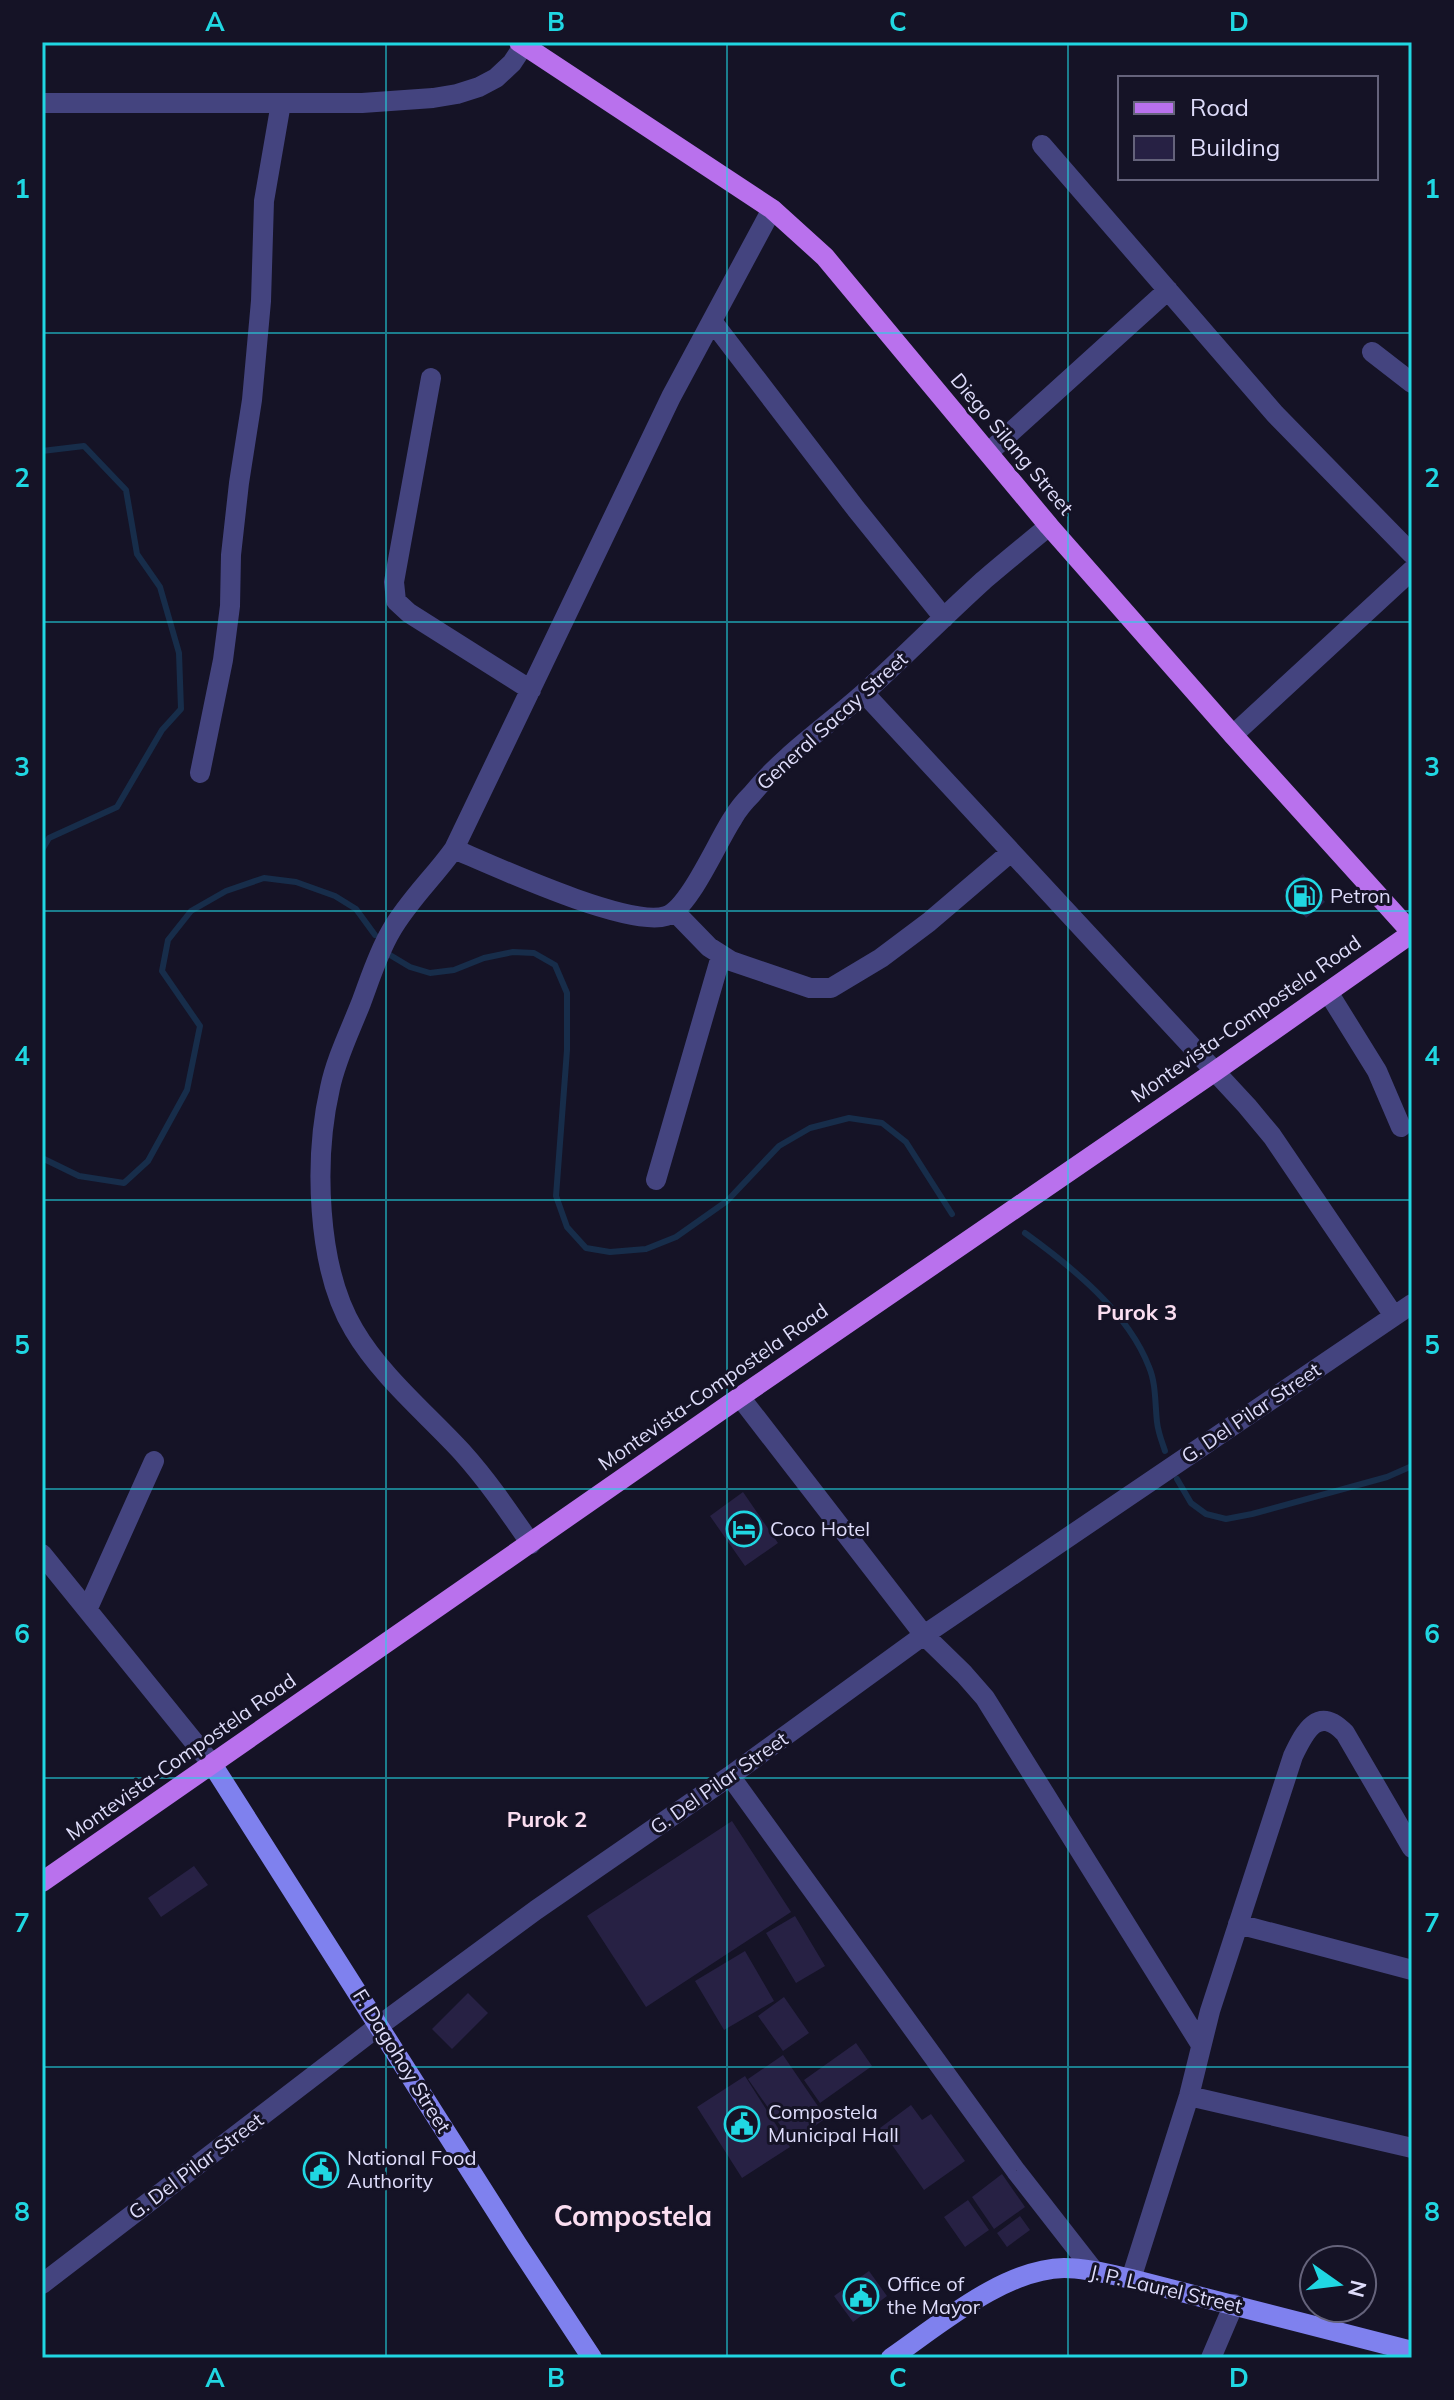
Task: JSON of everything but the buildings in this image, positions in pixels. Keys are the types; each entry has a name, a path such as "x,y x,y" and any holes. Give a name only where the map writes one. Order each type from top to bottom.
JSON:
{"main road":[{"name":"Diego Silang Street","path":"522,44 772,209 825,257 1049,526 1412,933"},
{"name":"Montevista-Compostela Road","path":"42,1882 1412,933"},
{"name":"F. Dagohoy Street","path":"212,1764 592,2358"},
{"name":"J. P. Laurel Street","path":"891,2358 969,2305 1009,2283 1036,2272 1064,2268 1131,2279 1412,2351"}],"street":[{"path":"42,103 362,103 457,94 496,78 512,63 522,44"},
{"path":"200,773 223,660 230,606 231,555 252,400 261,301 264,201 281,103"},
{"path":"1042,145 1275,414 1412,554"},
{"path":"531,1544 493,1488 377,1363 341,1305 332,1277 321,1202 322,1129 330,1085 378,958 392,930 454,849 664,411 772,209"},
{"path":"989,452 1168,290"},
{"path":"712,321 944,618"},
{"path":"1372,352 1412,383"},
{"path":"431,378 394,582 396,601 409,613 531,690"},
{"name":"General Sacay Street","path":"675,912 692,889 733,817 754,790 864,693 984,580 1049,526"},
{"path":"1233,735 1412,570"},
{"path":"864,693 1247,1106 1272,1136 1394,1316"},
{"path":"454,849 551,890 627,915 649,918 675,912 721,956 810,988 831,988 881,958 929,922 1011,852"},
{"path":"656,1180 721,956"},
{"path":"1328,992 1377,1071 1401,1127"},
{"name":"G. Del Pilar Street","path":"42,2284 380,2025 536,1910 730,1776 924,1635 1412,1304"},
{"path":"740,1397 924,1635 985,1698 1201,2045"},
{"path":"88,1608 154,1461"},
{"path":"42,1554 212,1764"},
{"path":"1131,2279 1189,2096 1210,2011 1293,1756 1302,1736 1316,1723 1331,1721 1345,1733 1412,1848"},
{"path":"730,1776 1016,2171 1094,2271"},
{"path":"1238,1924 1412,1970"},
{"path":"1189,2096 1412,2148"},
{"path":"1211,2358 1234,2304"}],"waterway":[{"path":"42,451 84,446 126,490 137,554 160,587 179,653 181,709 162,730 117,807 49,838 42,850"},
{"path":"42,1158 79,1176 124,1183 148,1161 187,1090 200,1026 162,971 168,940 191,911 226,891 264,878 296,882 335,896 356,909 375,935"},
{"path":"390,955 410,967 430,973 454,970 484,958 513,952 534,953 555,965 567,993 567,1050 556,1196 567,1227 586,1248 610,1252 646,1249 676,1237 727,1201 779,1146 810,1128 849,1118 882,1123 906,1142 952,1214"},
{"path":"1025,1233 1097,1292 1140,1347 1151,1373 1158,1426 1165,1451"},
{"path":"1177,1479 1191,1503 1206,1514 1226,1519 1387,1477 1412,1466"}],"place":[{"name":"Petron","path":"1304,896"},
{"name":"Coco Hotel","path":"744,1529"},
{"name":"Compostela Municipal Hall","path":"742,2124"},
{"name":"National Food Authority","path":"321,2170"},
{"name":"Office of the Mayor","path":"861,2296"}],"district":[{"name":"Purok 3","path":"1137,1312"},
{"name":"Purok 2","path":"547,1819"},
{"name":"Compostela","path":"633,2216"}]}
